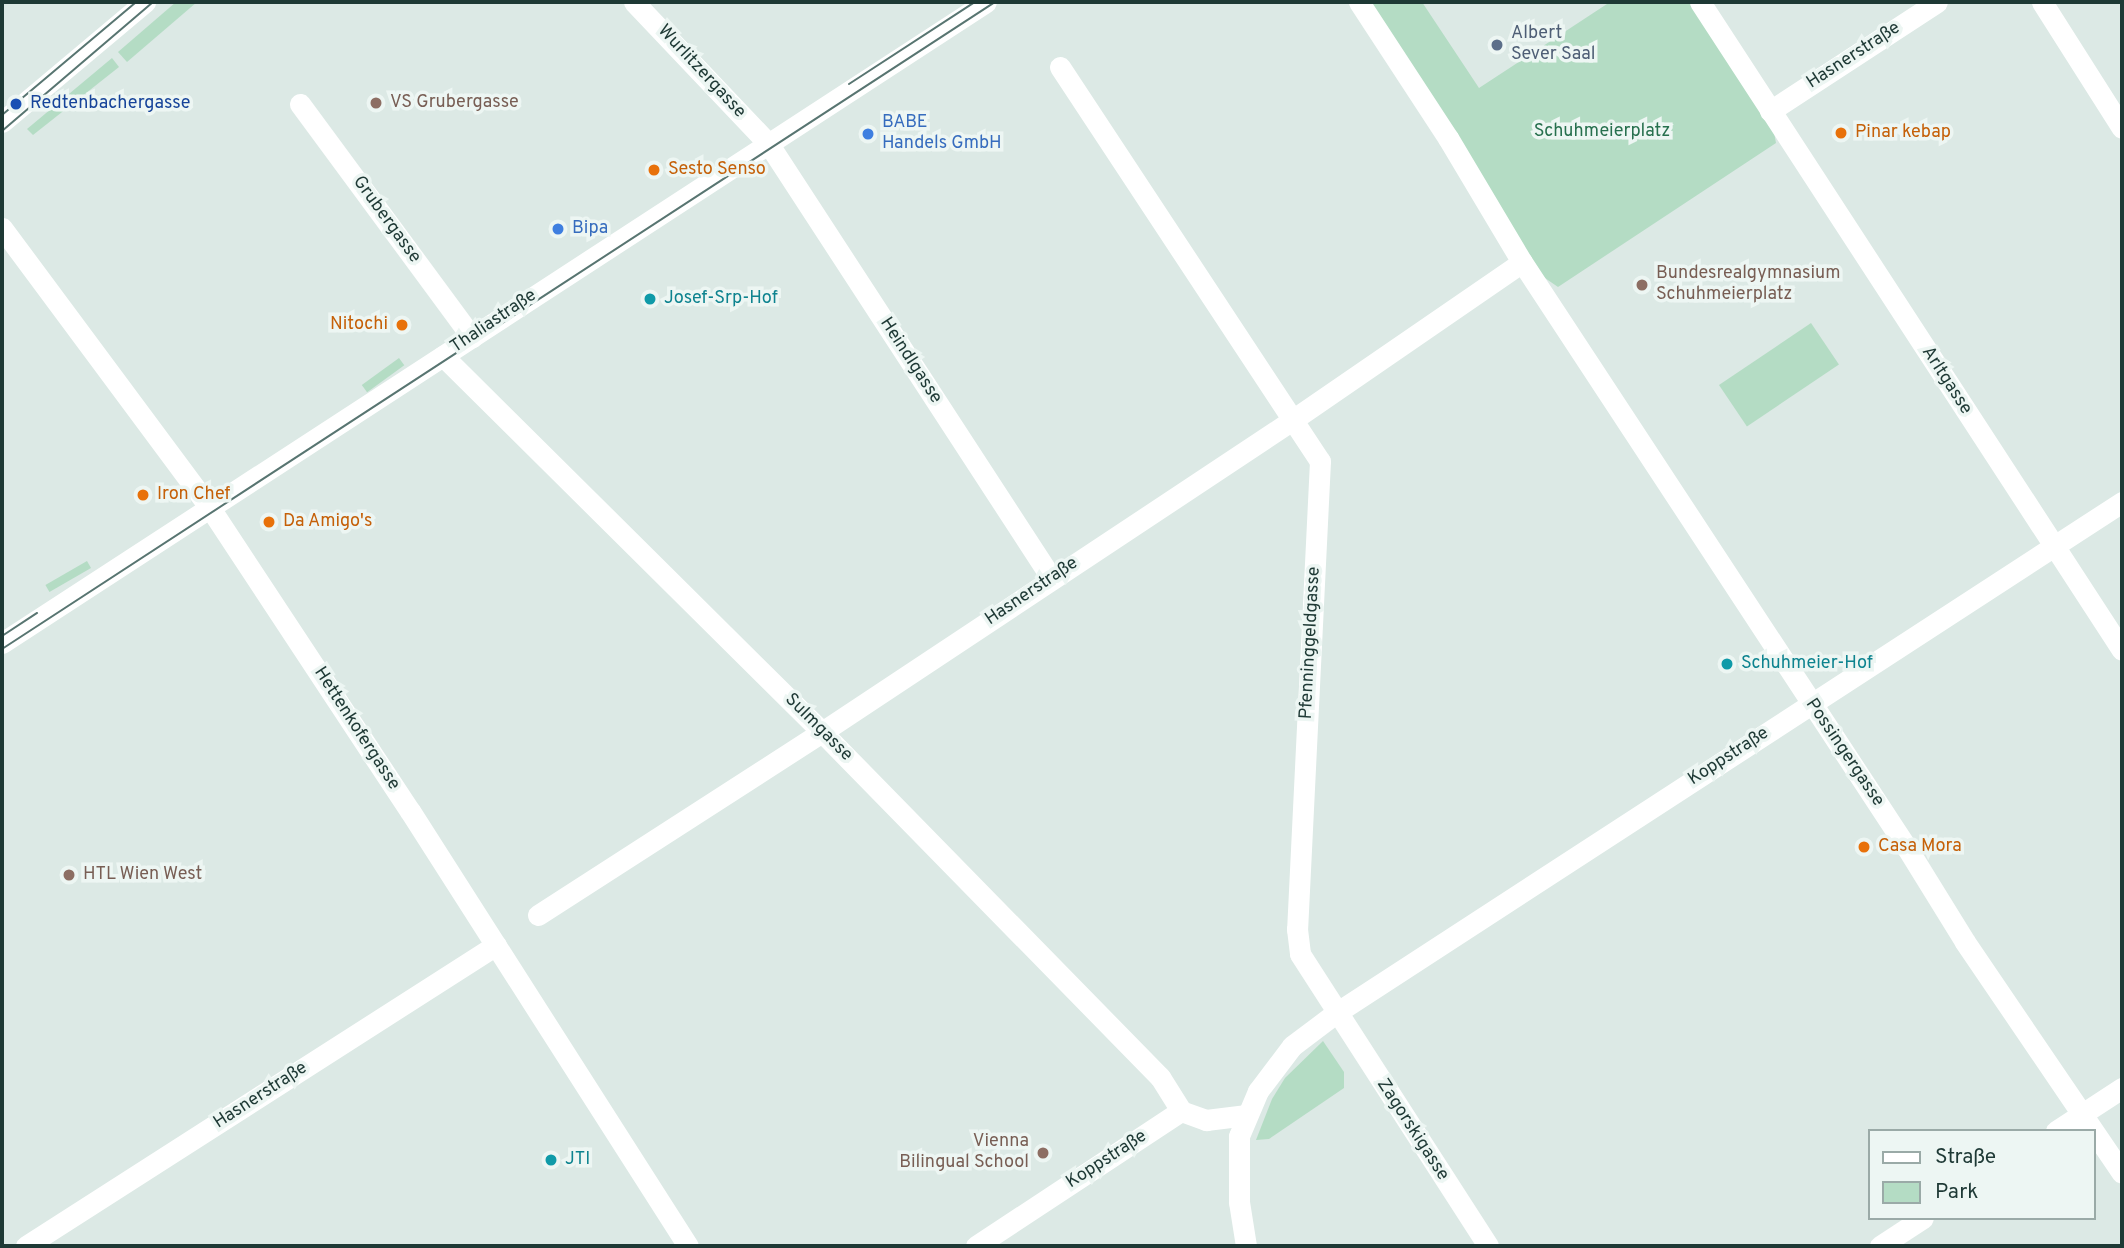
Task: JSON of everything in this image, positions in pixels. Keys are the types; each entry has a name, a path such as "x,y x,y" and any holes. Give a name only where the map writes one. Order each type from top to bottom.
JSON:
{"street":[{"path":"2,122 145,2"},
{"name":"Wurlitzergasse","path":"634,2 768,143"},
{"name":"Thaliastraße","path":"2,643 986,2"},
{"path":"1359,2 1448,138 1522,262"},
{"path":"1700,2 1770,111"},
{"name":"Hasnerstraße","path":"1770,111 1937,2"},
{"path":"2042,2 2122,128"},
{"name":"Pfenninggeldgasse","path":"1060,68 1291,421 1320,461 1297,929 1300,954 1336,1013"},
{"name":"Grubergasse","path":"300,104 472,337"},
{"name":"Arltgasse","path":"1770,111 2122,650"},
{"name":"Heindlgasse","path":"768,143 1052,579"},
{"name":"Hettenkofergasse","path":"2,228 210,508 496,945 688,1246"},
{"name":"Hasnerstraße","path":"538,915 822,732 1291,421 1522,262"},
{"name":"Possingergasse","path":"1522,262 1965,942 2093,1129"},
{"name":"Sulmgasse","path":"443,356 822,732 1160,1077 1181,1111"},
{"name":"Koppstraße","path":"1336,1013 2122,502"},
{"name":"Hasnerstraße","path":"26,1246 496,945"},
{"path":"1245,1246 1239,1202 1238,1152 1239,1136 1247,1115 1258,1091 1292,1046 1336,1013"},
{"name":"Zagorskigasse","path":"1336,1013 1488,1246"},
{"path":"2059,1129 2122,1088"},
{"path":"1181,1111 1206,1120 1247,1115"},
{"name":"Koppstraße","path":"976,1246 1181,1111"},
{"name":"Possingergasse","path":"2096,1133 2122,1173"},
{"path":"1880,1246 1920,1220"}],"green space":[{"path":"176,2 197,2 127,62 118,52"},
{"name":"Schuhmeierplatz","path":"1358,2 1422,2 1479,88 1610,2 1700,2 1770,111 1776,143 1558,287 1522,262"},
{"path":"112,58 119,67 33,135 27,129"},
{"path":"1811,323 1839,364 1747,427 1719,385"},
{"path":"399,358 404,365 367,392 362,385"},
{"path":"87,561 91,568 49,592 45,585"},
{"path":"1323,1041 1344,1072 1344,1088 1269,1139 1256,1140 1272,1099 1285,1078"}],"tram line":[{"path":"2,115 136,2"},
{"path":"2,131 153,2"},
{"path":"849,84 975,2"},
{"path":"2,649 995,2"},
{"path":"2,636 37,613"}],"place":[{"name":"Albert Sever Saal","path":"1497,45"},
{"name":"VS Grubergasse","path":"376,103"},
{"name":"Redtenbachergasse","path":"16,104"},
{"name":"Pinar kebap","path":"1841,133"},
{"name":"BABE Handels GmbH","path":"868,134"},
{"name":"Sesto Senso","path":"654,170"},
{"name":"Bipa","path":"558,229"},
{"name":"Bundesrealgymnasium Schuhmeierplatz","path":"1642,285"},
{"name":"Josef-Srp-Hof","path":"650,299"},
{"name":"Nitochi","path":"402,325"},
{"name":"Iron Chef","path":"143,495"},
{"name":"Da Amigo's","path":"269,522"},
{"name":"Schuhmeier-Hof","path":"1727,664"},
{"name":"Casa Mora","path":"1864,847"},
{"name":"HTL Wien West","path":"69,875"},
{"name":"Vienna Bilingual School","path":"1043,1153"},
{"name":"JTI","path":"551,1160"}]}
